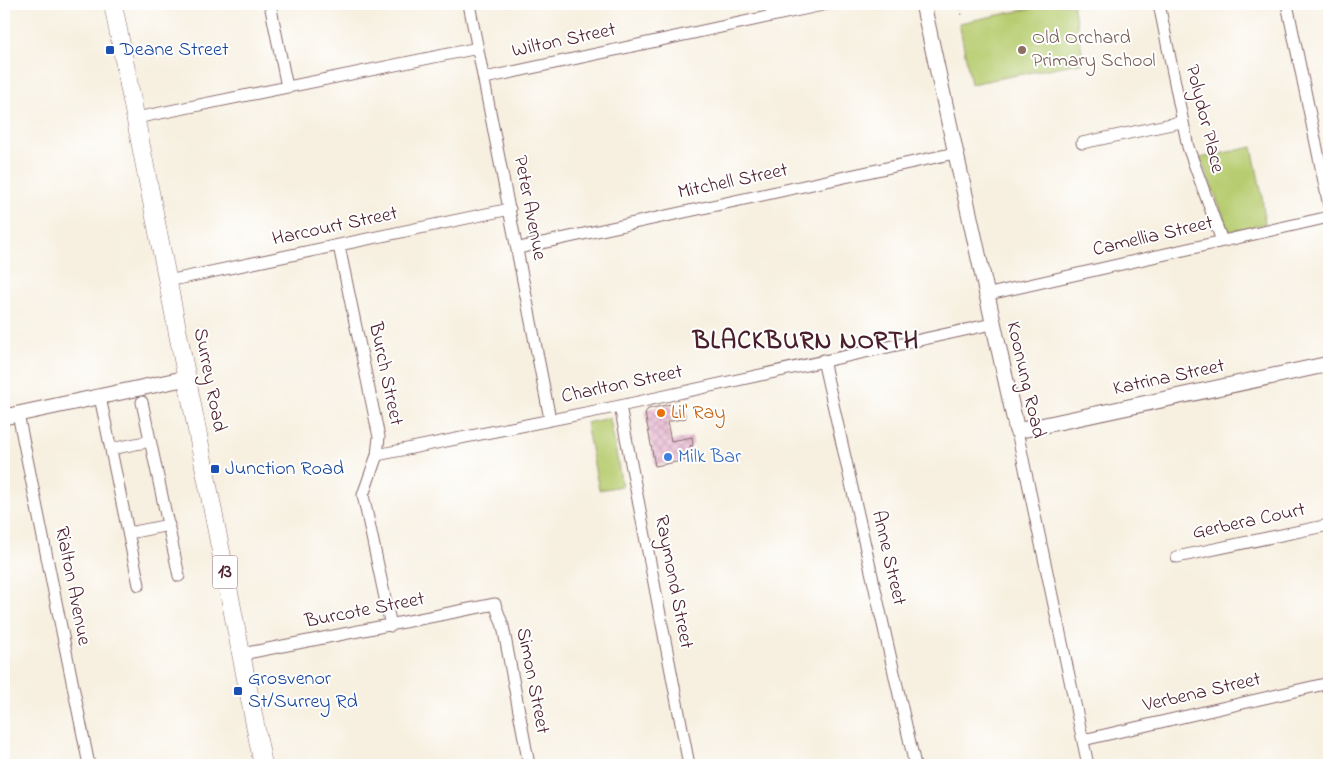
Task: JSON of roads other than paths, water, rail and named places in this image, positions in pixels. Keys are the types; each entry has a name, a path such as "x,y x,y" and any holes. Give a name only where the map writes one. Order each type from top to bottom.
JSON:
{"main road":[{"name":"Surrey Road","path":"113,4 263,765"}],"street":[{"path":"270,4 287,87"},
{"name":"Peter Avenue","path":"469,4 485,78 550,419"},
{"name":"Wilton Street","path":"485,78 827,4"},
{"name":"Koonung Road","path":"923,4 1088,765"},
{"name":"Polydor Place","path":"1158,4 1181,122 1188,147 1222,241"},
{"path":"1287,4 1329,206"},
{"path":"136,118 478,48"},
{"path":"1082,143 1181,122"},
{"name":"Mitchell Street","path":"518,248 955,153"},
{"name":"Harcourt Street","path":"168,281 510,209"},
{"name":"Camellia Street","path":"986,294 1329,217"},
{"name":"Burch Street","path":"339,246 380,437 377,455 363,495 391,626"},
{"name":"Charlton Street","path":"377,455 620,406 992,324"},
{"name":"Anne Street","path":"823,360 916,765"},
{"name":"Katrina Street","path":"1017,431 1329,364"},
{"path":"11,415 187,378"},
{"path":"100,396 139,585"},
{"path":"142,402 179,576"},
{"name":"Raymond Street","path":"620,406 689,765"},
{"name":"Rialton Avenue","path":"11,415 89,765"},
{"path":"112,449 150,441"},
{"path":"128,533 169,525"},
{"name":"Gerbera Court","path":"1177,557 1329,525"},
{"name":"Burcote Street","path":"242,654 495,604"},
{"name":"Simon Street","path":"495,604 503,626 529,765"},
{"name":"Verbena Street","path":"1083,740 1329,684"}],"place":[{"name":"Deane Street","path":"110,50"},
{"name":"Old Orchard Primary School","path":"1022,50"},
{"name":"Lil' Ray","path":"661,413"},
{"name":"Milk Bar","path":"668,457"},
{"name":"Junction Road","path":"215,469"},
{"name":"Grosvenor St/Surrey Rd","path":"238,691"}],"district":[{"name":"BLACKBURN NORTH","path":"806,342"}]}
